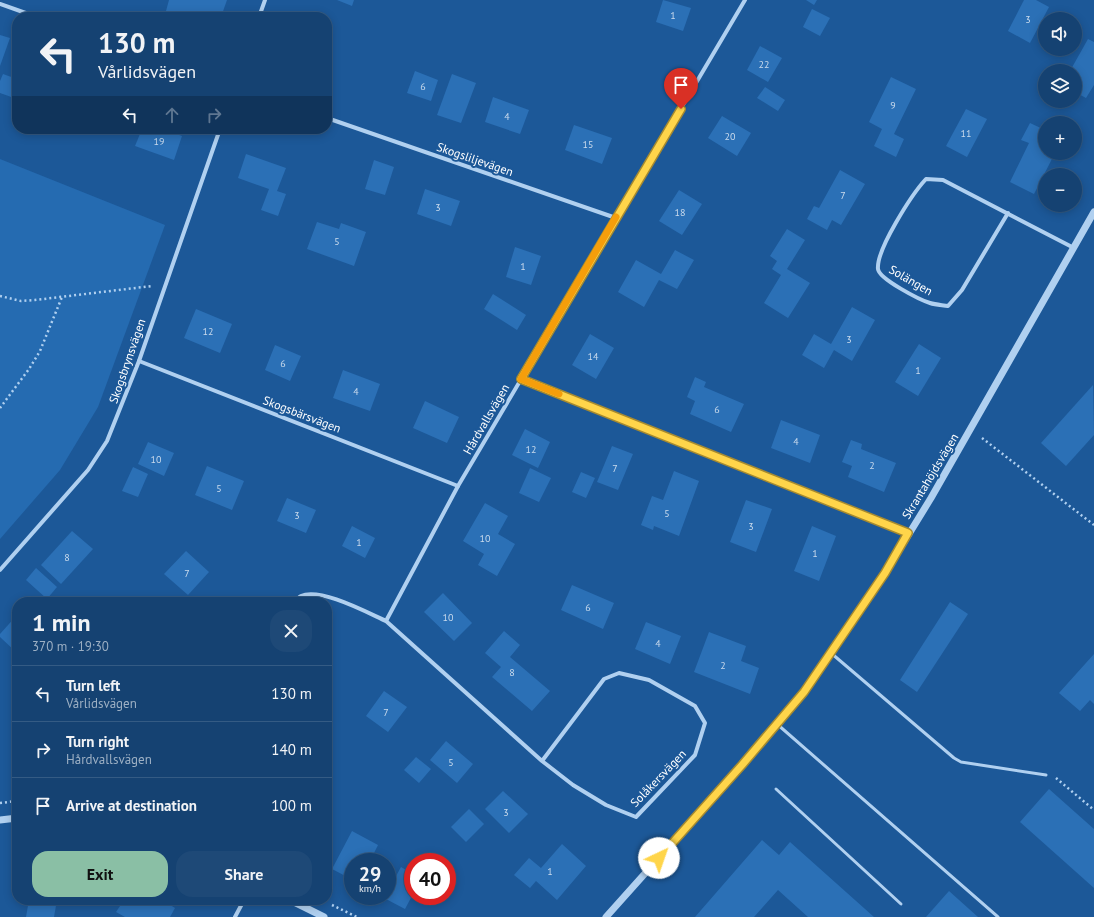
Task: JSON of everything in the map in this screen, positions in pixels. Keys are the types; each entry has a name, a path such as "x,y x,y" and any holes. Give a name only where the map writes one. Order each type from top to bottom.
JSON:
{"street":[{"path":"261,12 265,0"},
{"name":"Hårdvallsvägen","path":"386,621 458,486 745,0"},
{"path":"0,4 23,12"},
{"name":"Skogsliljevägen","path":"332,120 616,218"},
{"name":"Skogsbrynsvägen","path":"0,570 88,470 107,441 138,361 218,134"},
{"name":"Solängen","path":"1008,213 962,290 948,306 930,303 883,278 878,271 879,255 915,192 926,179 943,180 1008,213 1074,248"},
{"name":"Skrantahöjdsvägen","path":"606,917 777,724 804,692 831,653 885,573 934,491 1094,212"},
{"name":"Skogsbärsvägen","path":"138,361 458,486"},
{"path":"521,379 908,533"},
{"path":"301,597 324,595 329,597"},
{"path":"332,598 386,621"},
{"name":"Solåkersvägen","path":"386,621 542,761 573,786 606,806 636,817 695,755 705,723 695,706 649,680 619,673 604,680 542,761"},
{"path":"0,820 12,819"},
{"path":"235,917 241,905"},
{"path":"300,905 324,917"}],"lane":[{"path":"831,653 954,758 961,762 1046,775"},
{"path":"777,724 998,917"},
{"path":"776,789 901,904"}],"path":[{"path":"0,296 21,301 164,285"},
{"path":"0,408 29,369 40,351 62,297"},
{"path":"980,436 1094,525"},
{"path":"1046,775 1053,776 1060,780 1094,810"},
{"path":"0,803 12,802"},
{"path":"332,904 357,917"}],"shaded area":[{"path":"0,159 165,225 98,407 60,470 0,539"}],"building":[{"path":"169,0 227,0 223,12 166,11"},
{"path":"337,0 354,0 352,6"},
{"path":"663,0 691,8 683,31 656,22"},
{"path":"806,0 817,0 814,5"},
{"path":"1024,0 1036,0 1049,7 1046,12 1038,12 1038,28 1030,43 1008,31"},
{"path":"812,9 830,18 820,36 803,27"},
{"path":"0,35 10,38 0,66"},
{"path":"1088,39 1094,42 1094,85 1086,98 1082,96 1082,64 1074,64 1078,56 1082,56 1082,50"},
{"path":"760,46 782,58 768,82 747,70"},
{"path":"415,71 438,80 431,101 407,93"},
{"path":"3,74 12,77 12,97 0,93 0,81"},
{"path":"452,74 476,83 461,123 437,115"},
{"path":"891,77 916,89 894,134 904,139 896,157 874,146 882,129 869,122"},
{"path":"765,87 785,100 778,111 757,98"},
{"path":"493,97 529,110 520,134 485,122"},
{"path":"966,109 987,119 967,157 946,146"},
{"path":"722,116 751,133 737,156 708,138"},
{"path":"1030,123 1038,127 1038,160 1051,160 1047,168 1038,168 1038,186 1034,194 1010,182 1029,143 1021,140"},
{"path":"574,125 612,138 602,164 565,150"},
{"path":"140,134 176,134 182,136 174,160 135,146"},
{"path":"246,154 286,168 277,191 286,194 278,216 261,210 269,189 238,178"},
{"path":"374,160 394,167 385,195 365,189"},
{"path":"840,170 865,184 841,225 832,220 827,230 807,219 814,206 819,208"},
{"path":"425,189 460,201 451,226 417,214"},
{"path":"679,190 702,204 682,235 659,221"},
{"path":"317,222 339,229 341,223 366,232 354,266 307,249"},
{"path":"787,229 805,240 787,269 810,283 788,318 764,303 781,275 772,269 777,261 770,256"},
{"path":"515,247 541,256 531,285 506,277"},
{"path":"675,250 694,260 677,289 659,280 644,307 618,292 636,260 661,274"},
{"path":"493,294 526,315 517,330 484,309"},
{"path":"852,307 875,320 852,361 834,350 824,368 802,355 814,334 831,344"},
{"path":"196,309 232,324 220,353 184,338"},
{"path":"590,334 614,348 596,379 572,365"},
{"path":"919,344 941,358 918,396 895,382"},
{"path":"275,345 301,356 290,381 265,370"},
{"path":"343,370 380,384 370,411 333,398"},
{"path":"695,377 706,382 704,387 744,404 731,432 690,414 695,401 687,397"},
{"path":"1093,385 1094,435 1066,466 1041,443"},
{"path":"425,401 459,417 447,443 413,428"},
{"path":"781,420 820,435 810,463 771,448"},
{"path":"525,429 550,442 538,468 512,455"},
{"path":"851,440 862,444 861,449 896,463 884,492 848,477 852,466 842,462"},
{"path":"148,442 174,453 164,476 138,464"},
{"path":"612,446 633,454 618,490 597,482"},
{"path":"207,466 244,481 232,510 195,495"},
{"path":"133,467 148,474 138,497 122,491"},
{"path":"530,468 551,478 539,502 519,493"},
{"path":"674,471 699,481 679,536 654,526 653,530 641,525 652,496 663,500"},
{"path":"581,472 595,478 586,498 572,492"},
{"path":"287,498 316,510 306,533 277,521"},
{"path":"746,500 772,509 756,552 730,542"},
{"path":"485,503 508,516 498,534 515,544 497,576 478,565 484,554 463,541"},
{"path":"352,526 375,538 365,558 342,546"},
{"path":"812,526 836,536 819,581 794,571"},
{"path":"72,531 93,549 61,584 41,565"},
{"path":"186,551 209,572 188,595 164,574"},
{"path":"36,568 57,587 49,597 45,597 26,580"},
{"path":"572,585 614,603 603,629 561,610"},
{"path":"443,593 472,623 454,641 424,612"},
{"path":"950,602 968,614 917,692 900,680"},
{"path":"12,621 12,648 0,637 0,634"},
{"path":"646,622 681,636 670,664 635,649"},
{"path":"504,631 520,645 510,657 550,691 532,711 492,677 501,667 485,653"},
{"path":"709,632 746,646 741,661 759,668 750,694 694,672"},
{"path":"1094,654 1094,704 1090,700 1080,711 1059,693"},
{"path":"384,691 407,707 388,732 366,716"},
{"path":"446,741 473,764 457,783 430,760"},
{"path":"416,757 431,769 419,783 404,770"},
{"path":"1049,789 1094,829 1094,888 1020,822"},
{"path":"503,791 528,814 509,833 485,809"},
{"path":"469,809 484,824 466,842 451,827"},
{"path":"352,831 378,845 374,853 344,853 344,875 332,869"},
{"path":"762,840 779,855 790,842 874,917 808,917 778,890 754,917 695,917"},
{"path":"562,844 586,866 557,900 536,881 530,888 514,875 529,858 541,868"},
{"path":"401,867 404,869 404,905 407,905 405,909 396,904 396,876"},
{"path":"949,891 978,917 926,917"},
{"path":"28,905 56,905 54,917 26,917"},
{"path":"121,905 170,905 175,908 170,917 125,917 116,912"}],"slow traffic":[{"path":"559,394 521,379 616,217"}],"route":[{"path":"659,858 742,765 804,692 885,573 908,533 521,379 681,109"}]}
